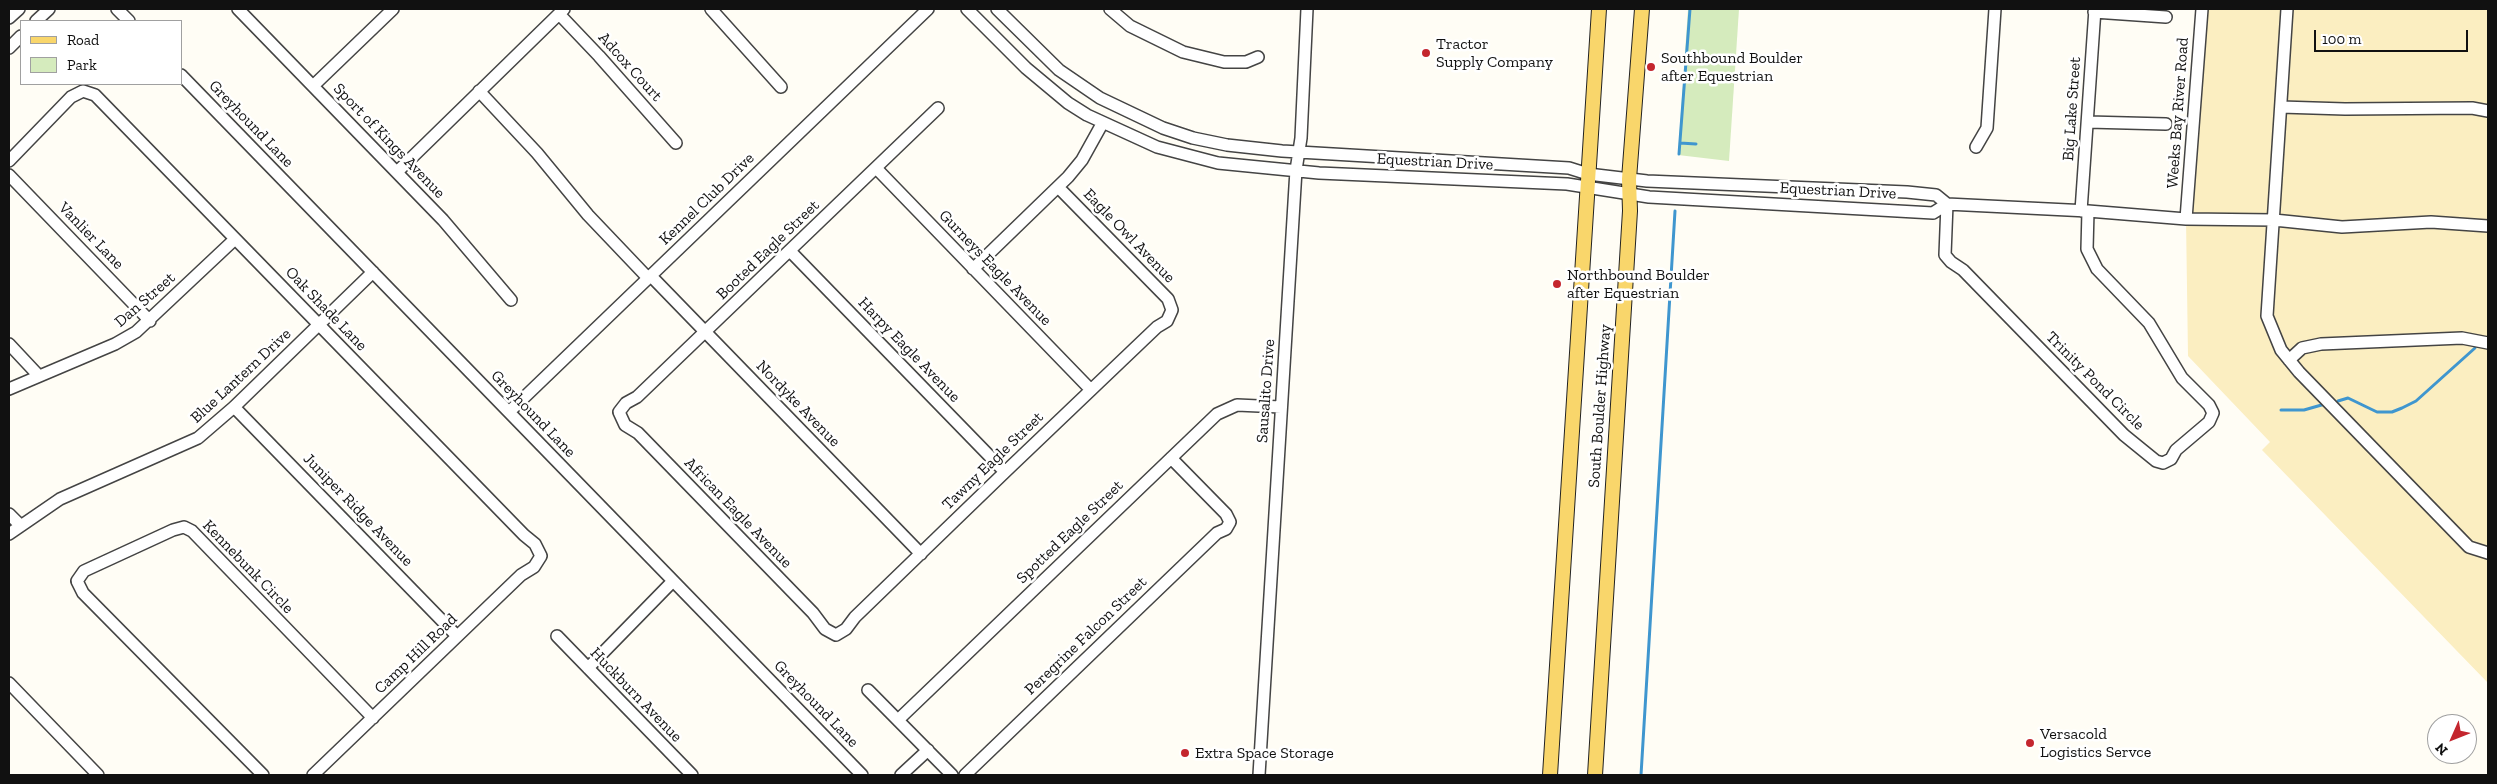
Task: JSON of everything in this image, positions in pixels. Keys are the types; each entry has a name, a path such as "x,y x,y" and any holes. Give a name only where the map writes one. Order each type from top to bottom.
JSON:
{"main road":[{"name":"South Boulder Highway","path":"1550,775 1599,9"},
{"name":"South Boulder Highway","path":"1595,775 1629,179 1642,9"}],"street":[{"path":"9,18 19,9"},
{"path":"37,20 49,9"},
{"path":"117,9 128,20"},
{"name":"Sport of Kings Avenue","path":"238,9 443,220 511,300"},
{"path":"313,86 393,9"},
{"path":"711,9 781,86"},
{"name":"Kennel Club Drive","path":"509,412 928,9"},
{"name":"Equestrian Drive","path":"967,9 1044,85 1068,103 1102,124 1149,144 1187,156 1252,168 1567,184 1629,196 1933,213 1948,204 2084,211 2186,219 2274,220 2342,228 2431,222 2488,226"},
{"name":"Equestrian Drive","path":"997,9 1038,51 1077,84 1142,119 1193,138 1228,145 1298,151 1569,168 1588,174 1629,179 1908,192 1936,195 1948,204"},
{"path":"1110,9 1130,26 1182,52 1224,62 1246,62 1258,57"},
{"name":"Sausalito Drive","path":"1259,775 1296,170 1301,138 1307,9"},
{"path":"1976,148 1987,128 1995,9"},
{"name":"Weeks Bay River Road","path":"2186,219 2202,9"},
{"path":"2287,9 2267,316 2281,350 2289,360 2469,547 2488,553"},
{"path":"2094,10 2166,17"},
{"name":"Big Lake Street","path":"2084,211 2094,10"},
{"path":"397,172 562,12"},
{"name":"Adcox Court","path":"562,12 676,143"},
{"path":"9,48 20,37"},
{"name":"Greyhound Lane","path":"182,76 862,775"},
{"name":"Oak Shade Lane","path":"9,160 71,97 83,91 95,95 524,535 535,544 541,556"},
{"name":"Nordyke Avenue","path":"479,91 538,153 588,215 921,554"},
{"path":"2281,107 2345,109 2472,108 2488,111"},
{"name":"Booted Eagle Street","path":"620,412 626,403 637,397 938,108"},
{"path":"2088,122 2166,124"},
{"path":"973,269 1058,187 1082,160 1102,124"},
{"name":"Gurneys Eagle Avenue","path":"876,168 1090,390"},
{"name":"Vanlier Lane","path":"9,175 150,320"},
{"name":"Eagle Owl Avenue","path":"1058,187 1168,299 1172,310"},
{"name":"Trinity Pond Circle","path":"1948,204 1945,255 1963,270 2124,435 2156,461 2164,463 2171,459 2176,450 2209,422 2213,413 2209,405 2182,378 2149,323 2097,269 2087,249 2084,211"},
{"name":"Dan Street","path":"9,390 124,340 150,320 235,239"},
{"name":"Harpy Eagle Avenue","path":"790,251 1005,472"},
{"name":"Blue Lantern Drive","path":"9,534 60,499 182,447 198,438 234,407 373,272"},
{"name":"Tawny Eagle Street","path":"836,635 846,629 855,616 1090,390 1157,327 1167,320 1172,310"},
{"path":"2289,360 2302,348 2321,344 2462,338 2488,343"},
{"path":"9,344 39,376"},
{"name":"Spotted Eagle Street","path":"898,720 1170,458 1226,408 1248,404 1281,407"},
{"name":"Juniper Ridge Avenue","path":"234,407 458,636"},
{"name":"African Eagle Avenue","path":"620,412 625,426 638,433 813,613 825,629 836,635"},
{"name":"Peregrine Falcon Street","path":"965,775 1217,533 1226,529 1230,522 1226,514 1170,458"},
{"path":"9,514 20,525"},
{"name":"Kennebunk Circle","path":"263,775 83,593 77,581 84,570 173,530 184,527 192,530 372,718"},
{"name":"Camp Hill Road","path":"313,775 521,575 534,567 541,556"},
{"path":"588,668 673,581"},
{"name":"Huckburn Avenue","path":"557,636 692,775"},
{"path":"9,683 98,775"},
{"path":"868,690 952,775"},
{"path":"902,775 928,750"}],"green space":[{"path":"1688,9 1739,9 1729,161 1678,155"}],"sand":[{"path":"2205,9 2488,9 2488,683 2262,450 2270,442 2188,356 2186,219"}],"waterway":[{"path":"1679,154 1690,9"},
{"path":"1680,143 1696,144"},
{"path":"1641,775 1675,211"},
{"path":"2338,401 2348,398 2377,412 2392,412 2416,401 2475,348"},
{"path":"2281,410 2304,410 2325,404"}],"place":[{"name":"Tractor Supply Company","path":"1426,53"},
{"name":"Southbound Boulder after Equestrian","path":"1651,67"},
{"name":"Northbound Boulder after Equestrian","path":"1557,284"},
{"name":"Versacold Logistics Servce","path":"2030,743"},
{"name":"Extra Space Storage","path":"1185,753"}]}
